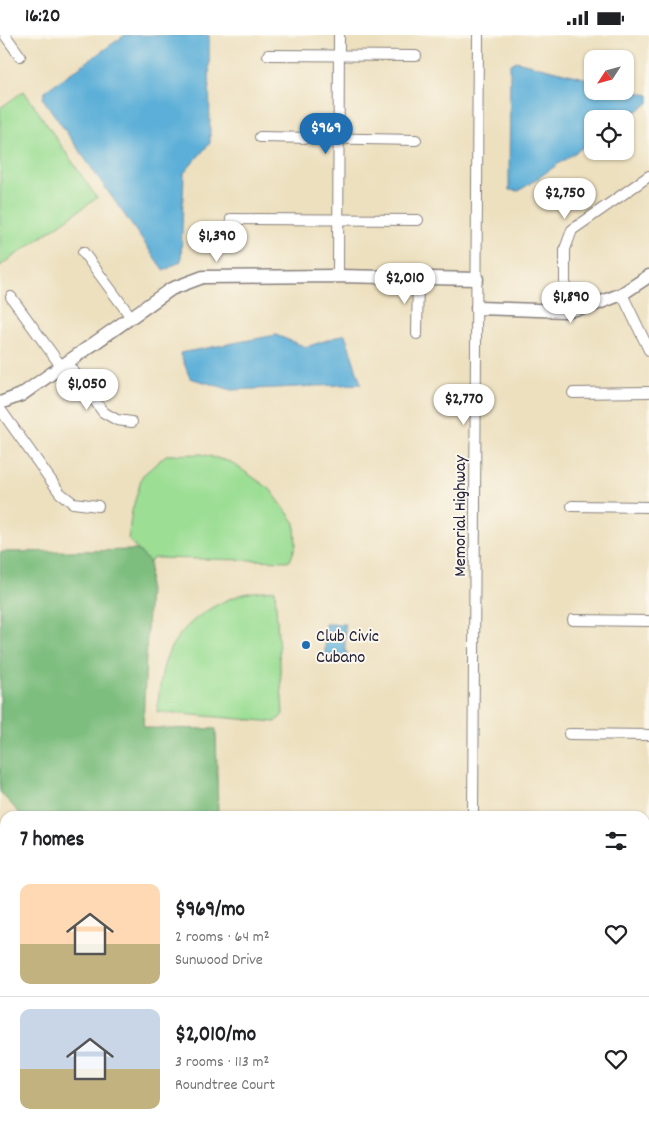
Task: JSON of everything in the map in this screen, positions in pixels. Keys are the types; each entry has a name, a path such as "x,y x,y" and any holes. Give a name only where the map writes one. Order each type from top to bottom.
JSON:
{"street":[{"path":"5,35 20,56"},
{"path":"338,276 339,35"},
{"name":"Memorial Highway","path":"473,811 478,35"},
{"path":"268,55 416,56"},
{"path":"260,137 416,140"},
{"path":"565,311 565,249 572,230 649,176"},
{"path":"231,219 418,220"},
{"path":"83,251 130,317"},
{"path":"477,308 565,311 591,306 622,294 649,275"},
{"path":"0,403 21,395 171,289 203,277 418,276 477,279"},
{"path":"417,334 418,276"},
{"path":"622,294 649,350"},
{"path":"11,297 103,413 117,420 132,421"},
{"path":"573,393 649,392"},
{"path":"0,409 60,493 73,503 98,506"},
{"path":"572,506 649,507"},
{"path":"573,620 649,621"},
{"path":"569,734 649,735"}],"green space":[{"path":"24,91 97,198 0,266 0,108"},
{"path":"201,454 231,462 270,489 295,523 296,545 290,561 155,558 150,563 128,539 132,511 142,476 166,455"},
{"path":"138,550 150,563 143,726 147,728 216,729 218,811 17,811 0,792 0,553"},
{"path":"275,590 283,714 276,722 157,712 165,662 170,649 187,627 209,609 222,602 248,593"}],"water":[{"path":"125,35 209,35 210,143 184,173 181,261 164,271 43,99 45,91"},
{"path":"516,61 584,78 584,100 634,100 634,91 649,95 649,103 634,113 634,110 584,110 584,146 519,191 509,190 510,65"},
{"path":"345,334 361,384 232,390 190,378 180,353 276,335 306,347"},
{"path":"325,624 345,624 345,651 347,652 347,658 325,657"}],"place":[{"name":"Club Civic Cubano","path":"306,645"}]}
